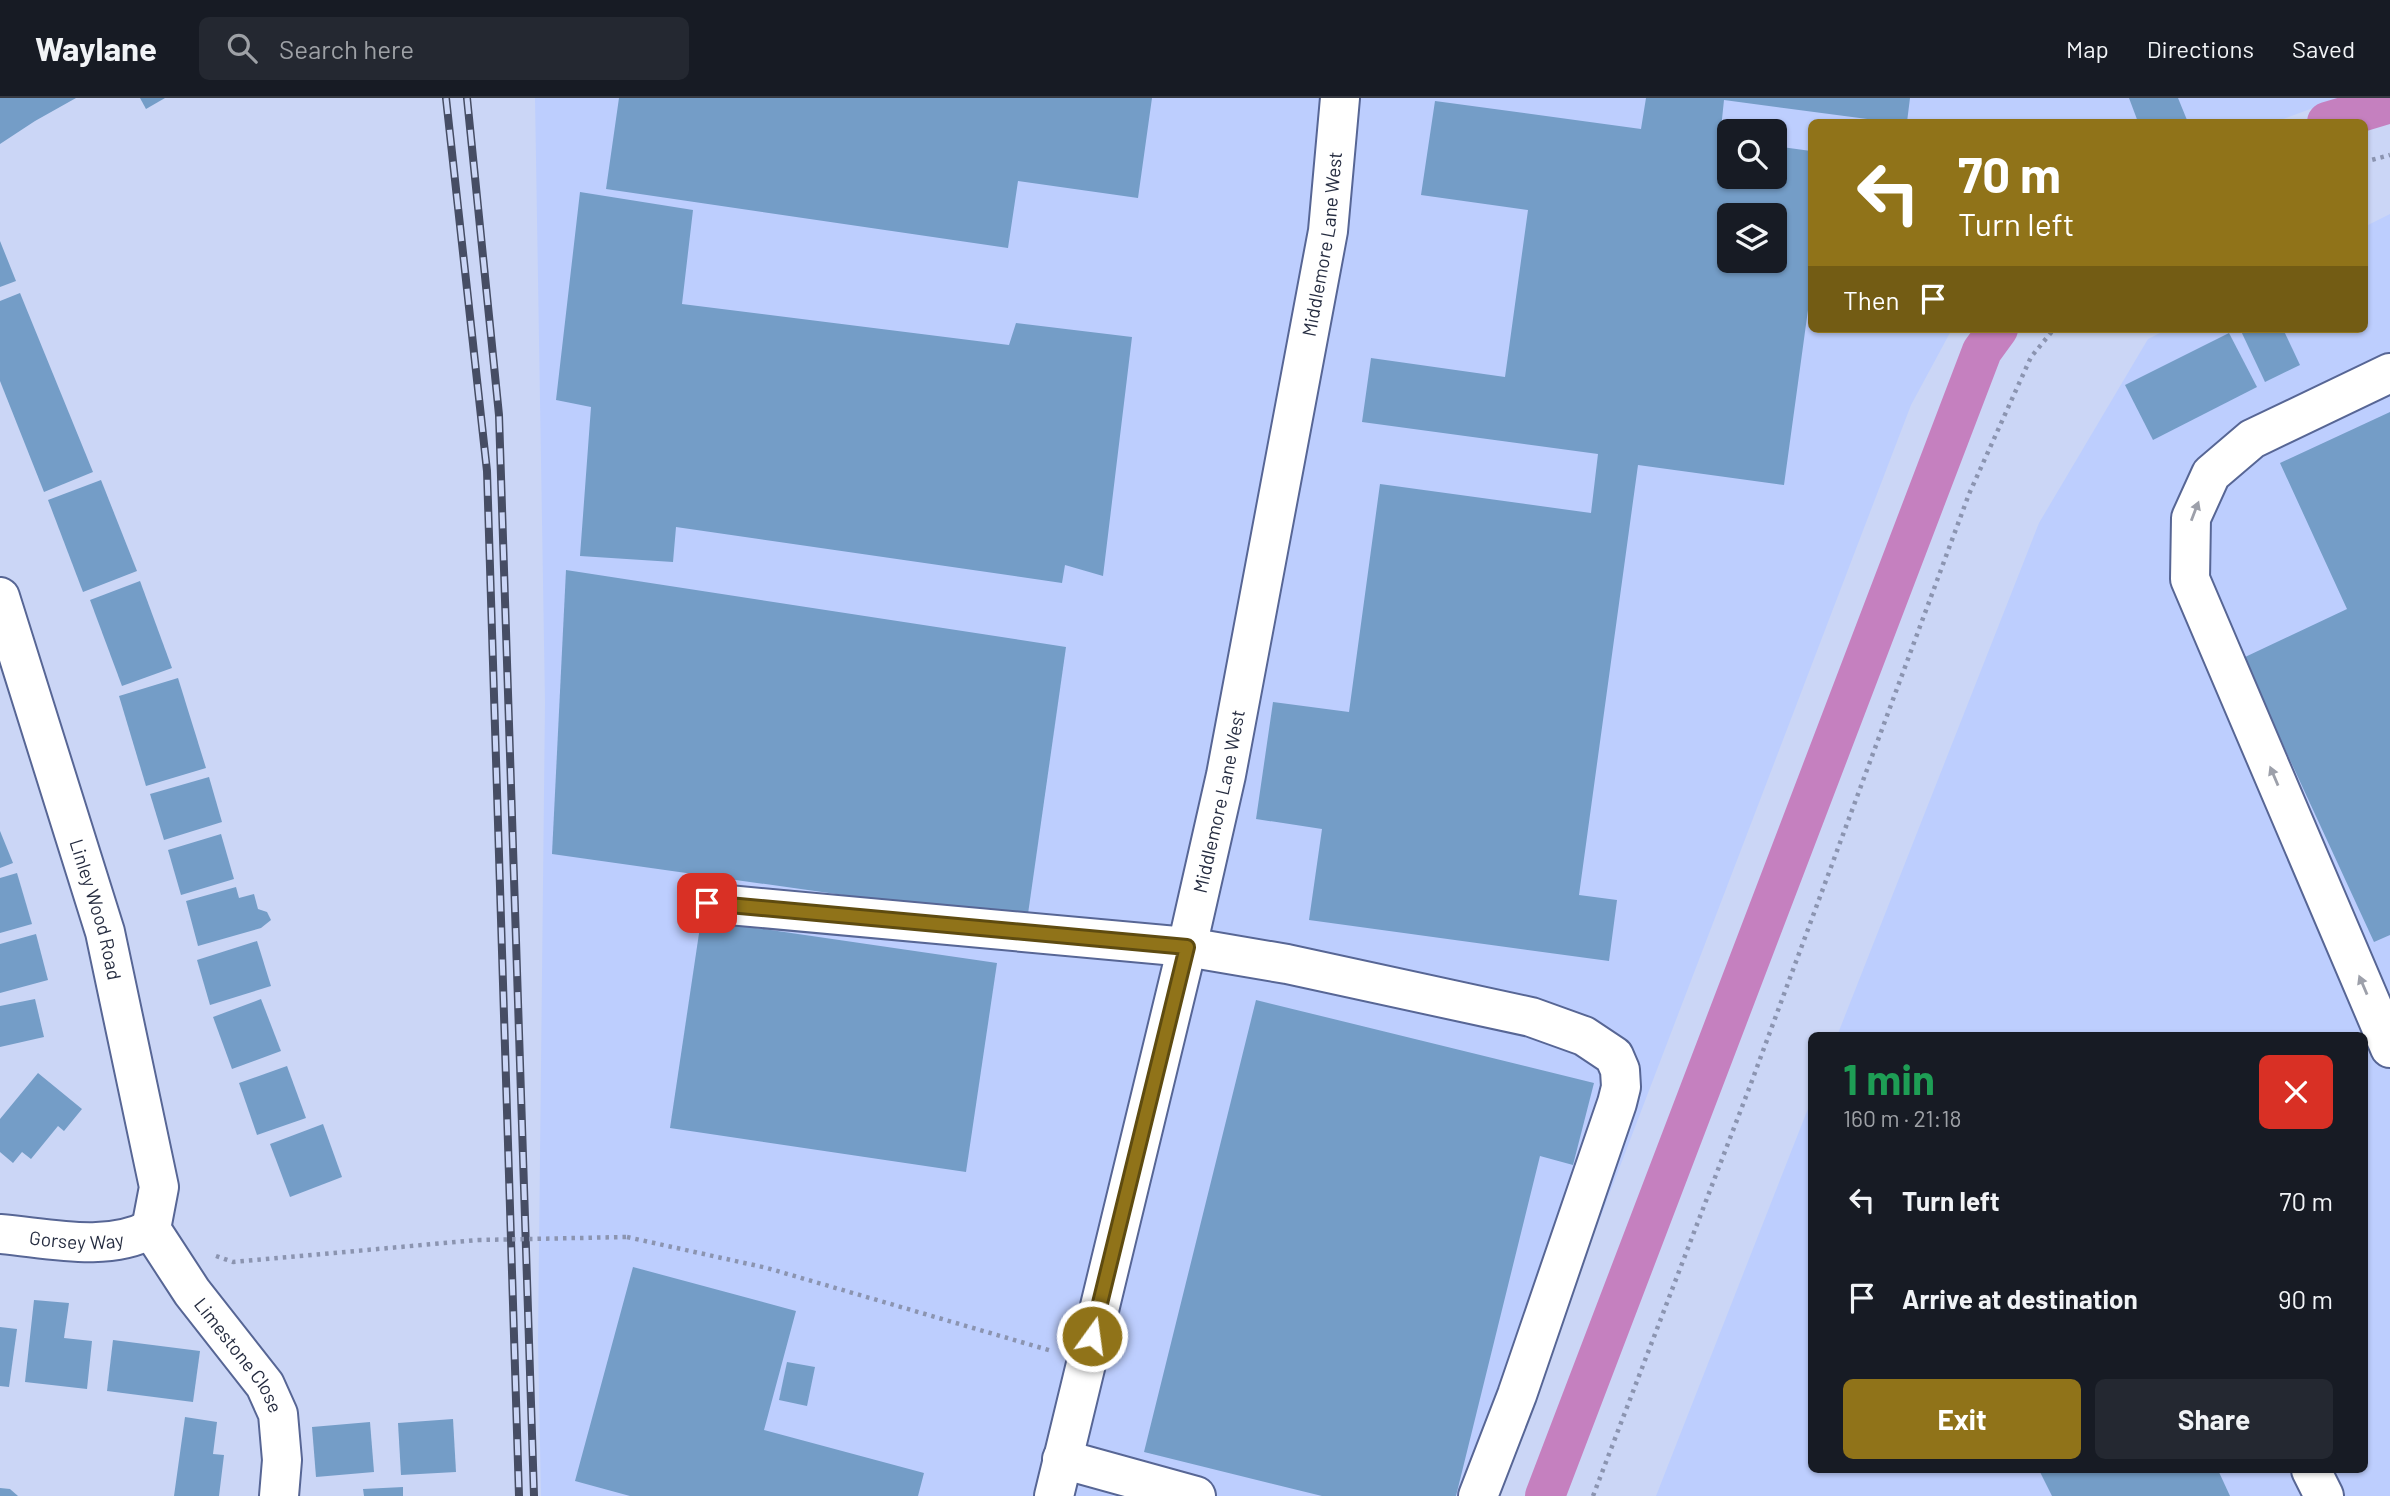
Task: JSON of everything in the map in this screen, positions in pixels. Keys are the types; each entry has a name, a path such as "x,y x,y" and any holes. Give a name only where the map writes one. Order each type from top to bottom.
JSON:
{"street":[{"name":"Middlemore Lane West","path":"1054,1496 1226,775 1326,245 1340,98"},
{"path":"2390,373 2252,439 2211,474 2191,518 2190,579 2390,1048"},
{"name":"Linley Wood Road","path":"0,597 105,932 159,1187 151,1229"},
{"path":"707,903 1187,947 1287,964 1531,1017 1584,1036 1614,1056 1620,1070 1621,1087 1617,1103 1517,1395 1478,1496"},
{"name":"Gorsey Way","path":"0,1234 100,1242 134,1238 151,1229"},
{"name":"Limestone Close","path":"151,1229 192,1292 265,1385 278,1415 282,1460 279,1496"},
{"path":"1062,1459 1196,1496"},
{"path":"2312,1473 2324,1496"}],"path":[{"path":"2368,161 2390,155"},
{"path":"1593,1496 1750,1086 1969,494 2031,357 2051,333"},
{"path":"208,1253 233,1262 478,1240 627,1237 767,1268 1086,1362"}],"shaded area":[{"path":"535,98 2340,98 2283,119 1808,119 1808,333 1950,333 1911,405 1494,1496 541,1496 538,1340 545,702"},
{"path":"2390,214 2390,1496 1656,1496 1808,1109 1808,1473 2368,1473 2368,1032 1839,1032 2039,523 2148,339 2160,333 2368,333 2368,225"}],"building":[{"path":"0,98 76,98 0,144"},
{"path":"140,98 165,98 146,109"},
{"path":"619,98 1152,98 1138,198 1018,181 1008,248 606,189"},
{"path":"1646,98 1910,98 1907,119 1867,119 1724,100 1722,119 1717,119 1717,189 1787,189 1787,148 1808,151 1808,310 1784,485 1638,465 1579,895 1617,900 1609,961 1309,920 1322,829 1256,819 1273,702 1349,712 1380,484 1591,513 1598,454 1362,422 1371,358 1505,377 1528,210 1421,195 1435,101 1641,129"},
{"path":"2129,98 2178,98 2187,119 2137,119"},
{"path":"580,192 693,210 682,304 1009,345 1016,323 1132,337 1103,576 1065,565 1062,583 676,527 673,562 580,556 591,407 556,400"},
{"path":"0,241 16,281 0,287"},
{"path":"20,293 93,472 44,492 0,381 0,301"},
{"path":"2229,333 2257,387 2153,440 2125,385"},
{"path":"2242,333 2285,333 2300,365 2265,382"},
{"path":"2390,412 2390,935 2374,942 2243,658 2347,609 2280,463"},
{"path":"101,480 137,571 83,592 48,500"},
{"path":"566,570 1066,647 1027,921 552,854"},
{"path":"140,581 172,668 122,686 90,600"},
{"path":"178,678 206,768 146,786 119,696"},
{"path":"209,777 222,822 164,840 150,794"},
{"path":"0,831 13,863 0,868"},
{"path":"221,834 234,879 181,895 168,850"},
{"path":"17,873 32,924 0,933 0,878"},
{"path":"236,887 239,898 254,894 258,909 267,912 271,920 261,928 198,946 186,901"},
{"path":"701,920 997,963 966,1172 670,1128"},
{"path":"36,934 48,980 0,993 0,944"},
{"path":"257,941 271,986 210,1005 197,960"},
{"path":"35,999 44,1037 0,1047 0,1006"},
{"path":"261,999 281,1051 232,1069 213,1017"},
{"path":"1256,1000 1594,1083 1573,1165 1540,1156 1456,1496 1322,1496 1144,1452"},
{"path":"287,1066 306,1118 257,1135 239,1083"},
{"path":"38,1073 82,1109 64,1131 58,1126 31,1159 22,1152 13,1163 0,1152 0,1119"},
{"path":"323,1124 342,1177 290,1197 270,1144"},
{"path":"633,1267 796,1311 764,1430 924,1473 918,1496 630,1496 575,1481"},
{"path":"34,1300 69,1303 64,1338 92,1341 87,1389 25,1382"},
{"path":"0,1327 17,1329 9,1387 0,1386"},
{"path":"113,1340 200,1351 193,1402 107,1391"},
{"path":"787,1362 815,1367 807,1406 779,1400"},
{"path":"185,1417 217,1422 213,1454 224,1455 219,1496 174,1496"},
{"path":"453,1419 456,1472 401,1475 398,1423"},
{"path":"370,1422 374,1472 316,1477 312,1427"},
{"path":"2040,1473 2219,1473 2230,1496 2052,1496"},
{"path":"403,1487 403,1496 364,1496 363,1489"},
{"path":"0,1488 10,1489 18,1496 0,1496"}],"waterway":[{"path":"2337,119 2390,103"},
{"path":"1545,1496 1982,351 1995,333"}],"railway":[{"path":"446,98 487,471 519,1496"},
{"path":"467,98 499,415 534,1496"}],"route":[{"path":"707,903 1187,947 1092,1336"}]}
